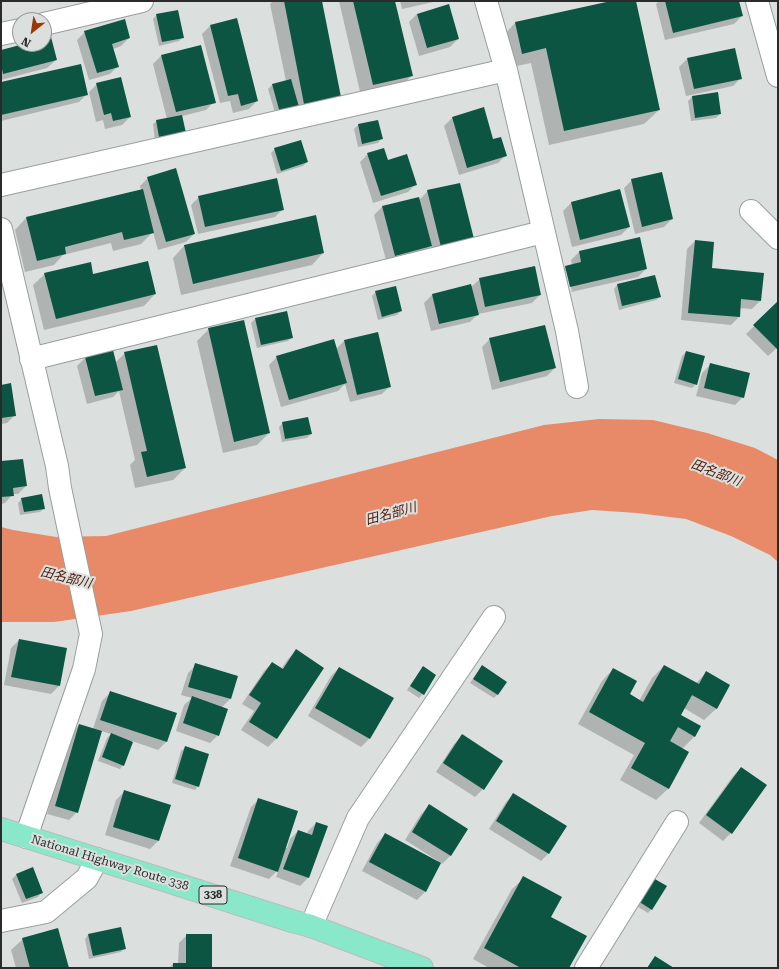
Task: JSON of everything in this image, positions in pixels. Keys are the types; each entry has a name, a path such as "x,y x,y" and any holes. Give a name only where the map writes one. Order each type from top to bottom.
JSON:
{"highway":[{"name":"National Highway Route 338","path":"1,829 311,926 422,968"}],"street":[{"path":"52,22 142,1"},
{"path":"486,1 506,70 567,331 577,386"},
{"path":"757,1 778,76"},
{"path":"1,34 12,32"},
{"path":"1,185 506,70"},
{"path":"751,211 778,238"},
{"path":"1,229 57,466 60,488 91,634 84,669 26,837"},
{"path":"31,359 543,232"},
{"path":"311,926 358,818 494,617"},
{"path":"586,968 677,822"},
{"path":"1,921 46,912 87,878 97,859"}],"water":[{"name":"田名部川","path":"599,419 653,420 707,433 755,448 778,460 778,562 770,555 731,536 686,519 637,513 592,510 552,516 131,611 54,622 1,622 1,527 56,537 106,536 544,425"}],"building":[{"path":"284,1 322,1 341,97 304,104"},
{"path":"353,1 395,1 413,76 373,85"},
{"path":"611,1 636,1 660,110 564,131 546,48 522,54 515,22"},
{"path":"665,1 739,1 743,16 673,33"},
{"path":"449,4 459,39 427,48 417,14"},
{"path":"178,10 184,38 162,42 156,14"},
{"path":"237,18 258,101 241,106 238,94 228,96 210,25"},
{"path":"125,19 130,38 112,44 119,67 97,73 84,31"},
{"path":"52,41 57,60 3,74 1,50 12,47 12,52 52,52"},
{"path":"201,45 216,103 176,112 161,55"},
{"path":"735,48 742,79 694,89 687,58"},
{"path":"81,64 88,95 1,115 1,82"},
{"path":"121,77 131,117 113,121 111,113 104,115 96,83"},
{"path":"291,79 299,107 280,113 272,84"},
{"path":"718,92 721,114 695,118 692,96"},
{"path":"484,107 493,139 501,137 507,156 467,168 452,117"},
{"path":"182,115 186,133 159,137 156,120"},
{"path":"378,120 383,139 362,144 358,124"},
{"path":"301,140 308,162 281,171 274,148"},
{"path":"384,148 388,160 407,154 417,185 381,196 367,153"},
{"path":"176,168 195,234 166,242 147,177"},
{"path":"662,172 673,219 642,227 631,179"},
{"path":"277,178 284,210 205,227 198,196"},
{"path":"460,183 474,239 441,247 427,190"},
{"path":"143,189 154,233 124,240 122,232 65,247 66,254 37,261 26,217"},
{"path":"620,189 630,227 580,240 571,202"},
{"path":"419,197 432,246 395,256 382,206"},
{"path":"316,215 324,253 193,284 184,245"},
{"path":"640,237 647,269 570,287 565,266 581,262 579,251"},
{"path":"695,240 714,242 712,268 764,273 761,301 741,299 740,317 688,313"},
{"path":"148,261 156,294 56,319 44,273 91,262 93,274"},
{"path":"535,266 541,295 485,307 479,278"},
{"path":"655,275 661,297 622,306 617,284"},
{"path":"471,284 479,315 439,324 432,294"},
{"path":"396,286 402,311 382,317 375,291"},
{"path":"778,301 778,348 777,349 753,325"},
{"path":"287,311 293,338 261,345 255,318"},
{"path":"244,320 270,433 234,442 208,328"},
{"path":"545,325 556,368 500,382 489,338"},
{"path":"378,332 391,387 357,395 344,340"},
{"path":"334,339 347,383 289,400 276,356"},
{"path":"157,345 186,468 147,477 141,452 147,451 124,352"},
{"path":"113,350 123,390 95,396 85,357"},
{"path":"686,351 705,356 697,385 678,379"},
{"path":"710,363 750,373 744,398 704,388"},
{"path":"11,383 16,416 1,418 1,385"},
{"path":"308,417 312,434 285,439 282,422"},
{"path":"23,459 27,486 13,488 14,496 1,497 1,461"},
{"path":"42,494 45,509 24,512 21,498"},
{"path":"19,639 67,648 60,686 11,677"},
{"path":"296,649 324,668 277,739 249,722 261,703 249,695 272,662 283,669"},
{"path":"195,663 238,676 231,699 188,687"},
{"path":"482,665 507,682 498,695 473,679"},
{"path":"664,665 699,684 706,671 730,685 717,709 692,695 681,715 701,726 695,737 678,727 670,741 689,752 669,789 631,768 645,743 589,712 613,668 637,681 630,694 643,702"},
{"path":"423,666 436,675 424,695 410,686"},
{"path":"339,667 394,698 370,739 315,708"},
{"path":"110,691 177,713 167,742 100,720"},
{"path":"192,696 228,709 219,736 183,723"},
{"path":"79,724 102,731 78,813 55,806"},
{"path":"111,733 133,742 124,766 102,757"},
{"path":"462,734 503,761 484,790 443,763"},
{"path":"185,746 209,754 199,787 175,779"},
{"path":"741,767 767,785 732,834 706,815"},
{"path":"124,790 171,805 159,841 113,827"},
{"path":"513,793 567,826 549,854 496,821"},
{"path":"258,798 298,811 278,872 238,858"},
{"path":"429,804 468,829 451,856 412,832"},
{"path":"316,822 328,826 309,878 283,869 298,830 312,835"},
{"path":"385,833 441,863 426,892 369,862"},
{"path":"33,867 43,893 26,899 16,874"},
{"path":"523,876 562,897 551,917 587,936 569,968 521,968 484,948"},
{"path":"653,878 667,886 652,910 638,901"},
{"path":"121,927 126,949 93,956 88,934"},
{"path":"58,928 69,968 30,968 22,938"},
{"path":"186,934 212,934 212,968 173,968 173,963 186,963"},
{"path":"655,956 674,968 647,968"}]}
